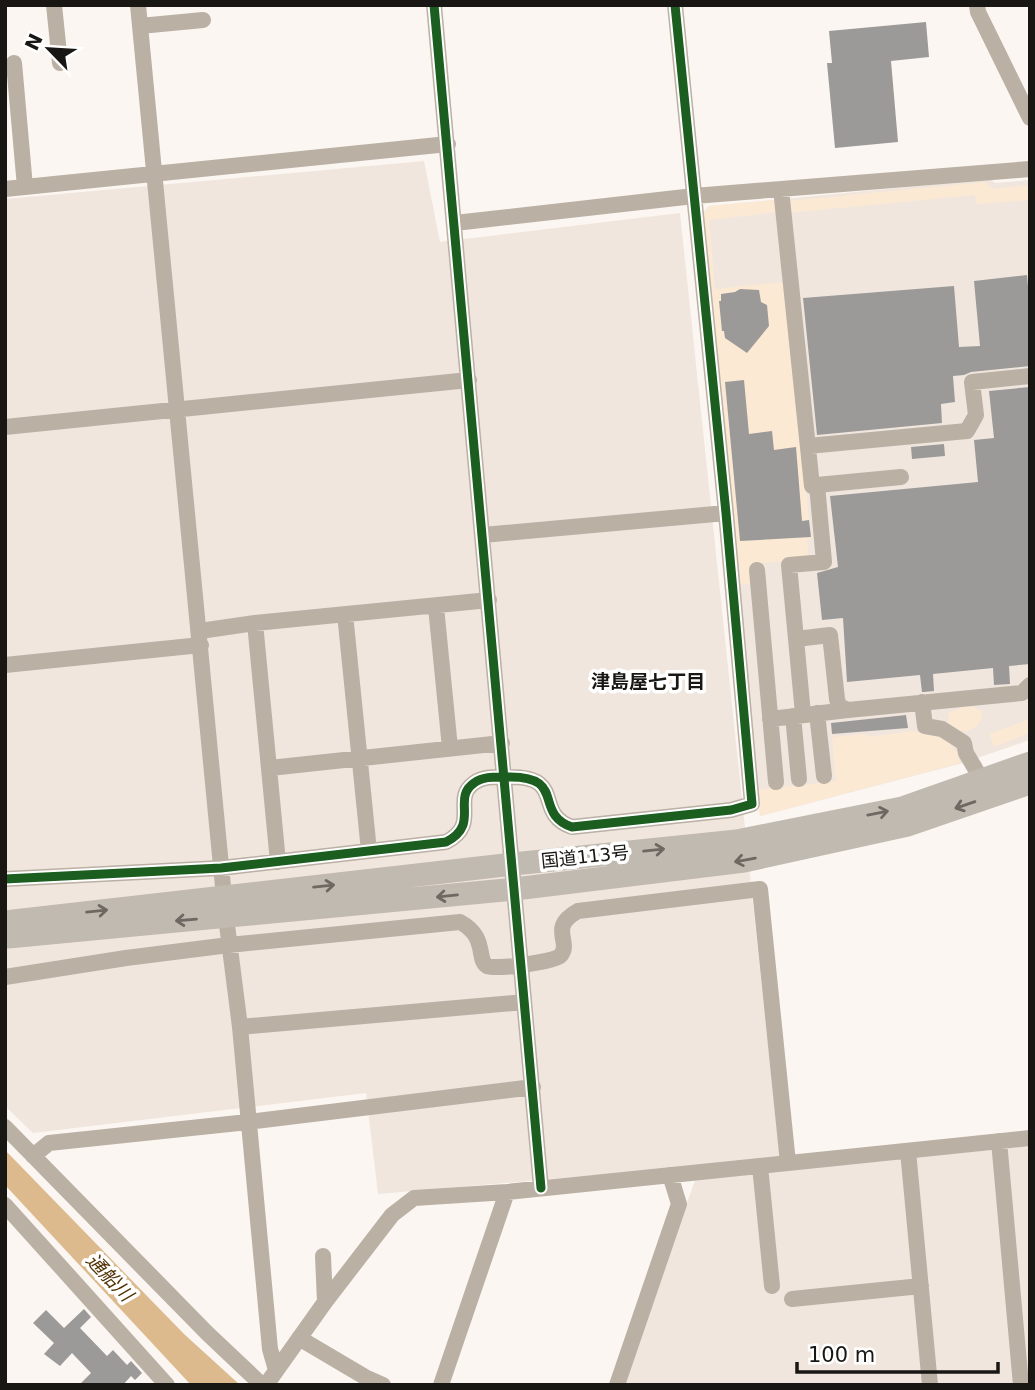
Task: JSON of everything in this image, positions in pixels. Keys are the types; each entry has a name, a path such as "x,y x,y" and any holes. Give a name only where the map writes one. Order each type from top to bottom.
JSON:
{"highway":[{"name":"国道113号","path":"376,892 513,864 737,841 902,808 1030,763"},
{"name":"国道113号","path":"5,922 225,907 376,892 515,889 744,861 908,825 1030,783"},
{"name":"国道113号","path":"5,937 225,907"}],"street":[{"path":"54,5 60,63"},
{"path":"138,5 221,868 240,1027 270,1349 276,1370"},
{"path":"434,5 541,1188"},
{"path":"5,879 221,868 446,842 461,831 466,820 466,791 471,785 485,778 525,776 538,781 545,789 555,815 563,824 572,827 731,810 752,804 675,5"},
{"path":"977,5 1030,118"},
{"path":"140,26 203,20"},
{"path":"14,62 25,187"},
{"path":"5,189 447,144"},
{"path":"455,223 694,196 1030,169"},
{"path":"781,189 812,486 901,477"},
{"path":"808,446 967,431 976,415 972,382 1030,376"},
{"path":"5,427 469,380"},
{"path":"799,779 804,714 789,565 824,562 817,485"},
{"path":"483,535 726,513"},
{"path":"757,570 776,782"},
{"path":"5,665 200,638 255,623 489,600"},
{"path":"436,607 450,748"},
{"path":"345,614 369,851"},
{"path":"255,623 278,862"},
{"path":"796,639 830,635 837,699 839,706 848,710"},
{"path":"744,720 1022,693 1030,685"},
{"path":"922,702 925,726 943,729 964,743 966,753 982,780"},
{"path":"804,714 824,776"},
{"path":"270,768 502,743"},
{"path":"5,977 229,945 460,922 477,936 482,961 486,966 492,968 522,965 554,961 560,957 564,950 563,924 567,917 578,911 760,889 788,1163"},
{"path":"240,1027 524,1002"},
{"path":"33,1156 49,1143 533,1087"},
{"path":"5,1127 207,1333 264,1385 392,1215 414,1198 507,1192 1030,1138"},
{"path":"999,1141 1021,1385"},
{"path":"908,1151 930,1385"},
{"path":"760,1166 772,1286"},
{"path":"617,1385 679,1204 670,1175"},
{"path":"441,1385 507,1192"},
{"path":"5,1205 167,1385"},
{"path":"323,1256 325,1302"},
{"path":"792,1299 921,1286"},
{"path":"299,1338 383,1385"}],"shaded area":[{"path":"424,161 440,242 680,213 780,1159 378,1194 366,1093 33,1133 5,1106 5,199"},
{"path":"990,179 995,183 1030,180 1030,740 963,763 760,816 701,216 709,206"},
{"path":"985,182 993,189 1030,185 1030,200 976,204 975,195 788,213 787,201"},
{"path":"778,200 779,212 709,220 715,289 785,282 811,539 807,540 809,559 752,564 754,583 737,585 701,216 709,206"},
{"path":"962,707 973,707 981,711 982,718 971,730 956,730 947,724 949,713"},
{"path":"1030,719 1030,733 994,747 989,734"},
{"path":"912,731 949,742 960,763 760,816 757,790 836,781 832,737 864,734 871,737"},
{"path":"1030,1146 1030,1385 620,1385 696,1178"}],"water":[{"name":"通船川","path":"5,1150 184,1334 240,1385 191,1385 5,1185"}],"building":[{"path":"926,22 929,57 891,61 898,142 835,148 827,63 832,63 829,31"},
{"path":"1027,275 1030,366 953,376 955,402 941,404 942,423 817,435 803,298 954,286 959,347 980,346 974,281"},
{"path":"740,289 759,290 761,302 767,305 769,326 747,353 725,338 722,331 719,301 721,294"},
{"path":"744,380 749,434 772,431 774,450 796,447 802,521 809,520 811,537 740,541 725,382"},
{"path":"1030,387 1030,664 1009,666 1010,684 994,685 993,668 933,674 934,691 924,692 920,675 847,682 843,618 822,620 817,573 838,567 830,496 978,482 974,440 994,438 989,391"},
{"path":"944,444 945,456 912,459 911,447"},
{"path":"906,715 908,728 832,734 831,723"},
{"path":"84,1309 91,1317 80,1328 107,1356 113,1350 127,1365 131,1361 142,1373 135,1380 131,1376 123,1385 79,1385 91,1373 72,1353 60,1366 44,1354 54,1343 33,1323 46,1310 64,1328"}],"cycle path":[{"path":"434,5 541,1188"},
{"path":"5,879 221,868 446,842 462,827 468,789 481,779 490,777 525,778 537,782 544,788 560,821 572,827 731,810 752,804 675,5"}],"district":[{"name":"津島屋七丁目","path":"648,681"}]}
